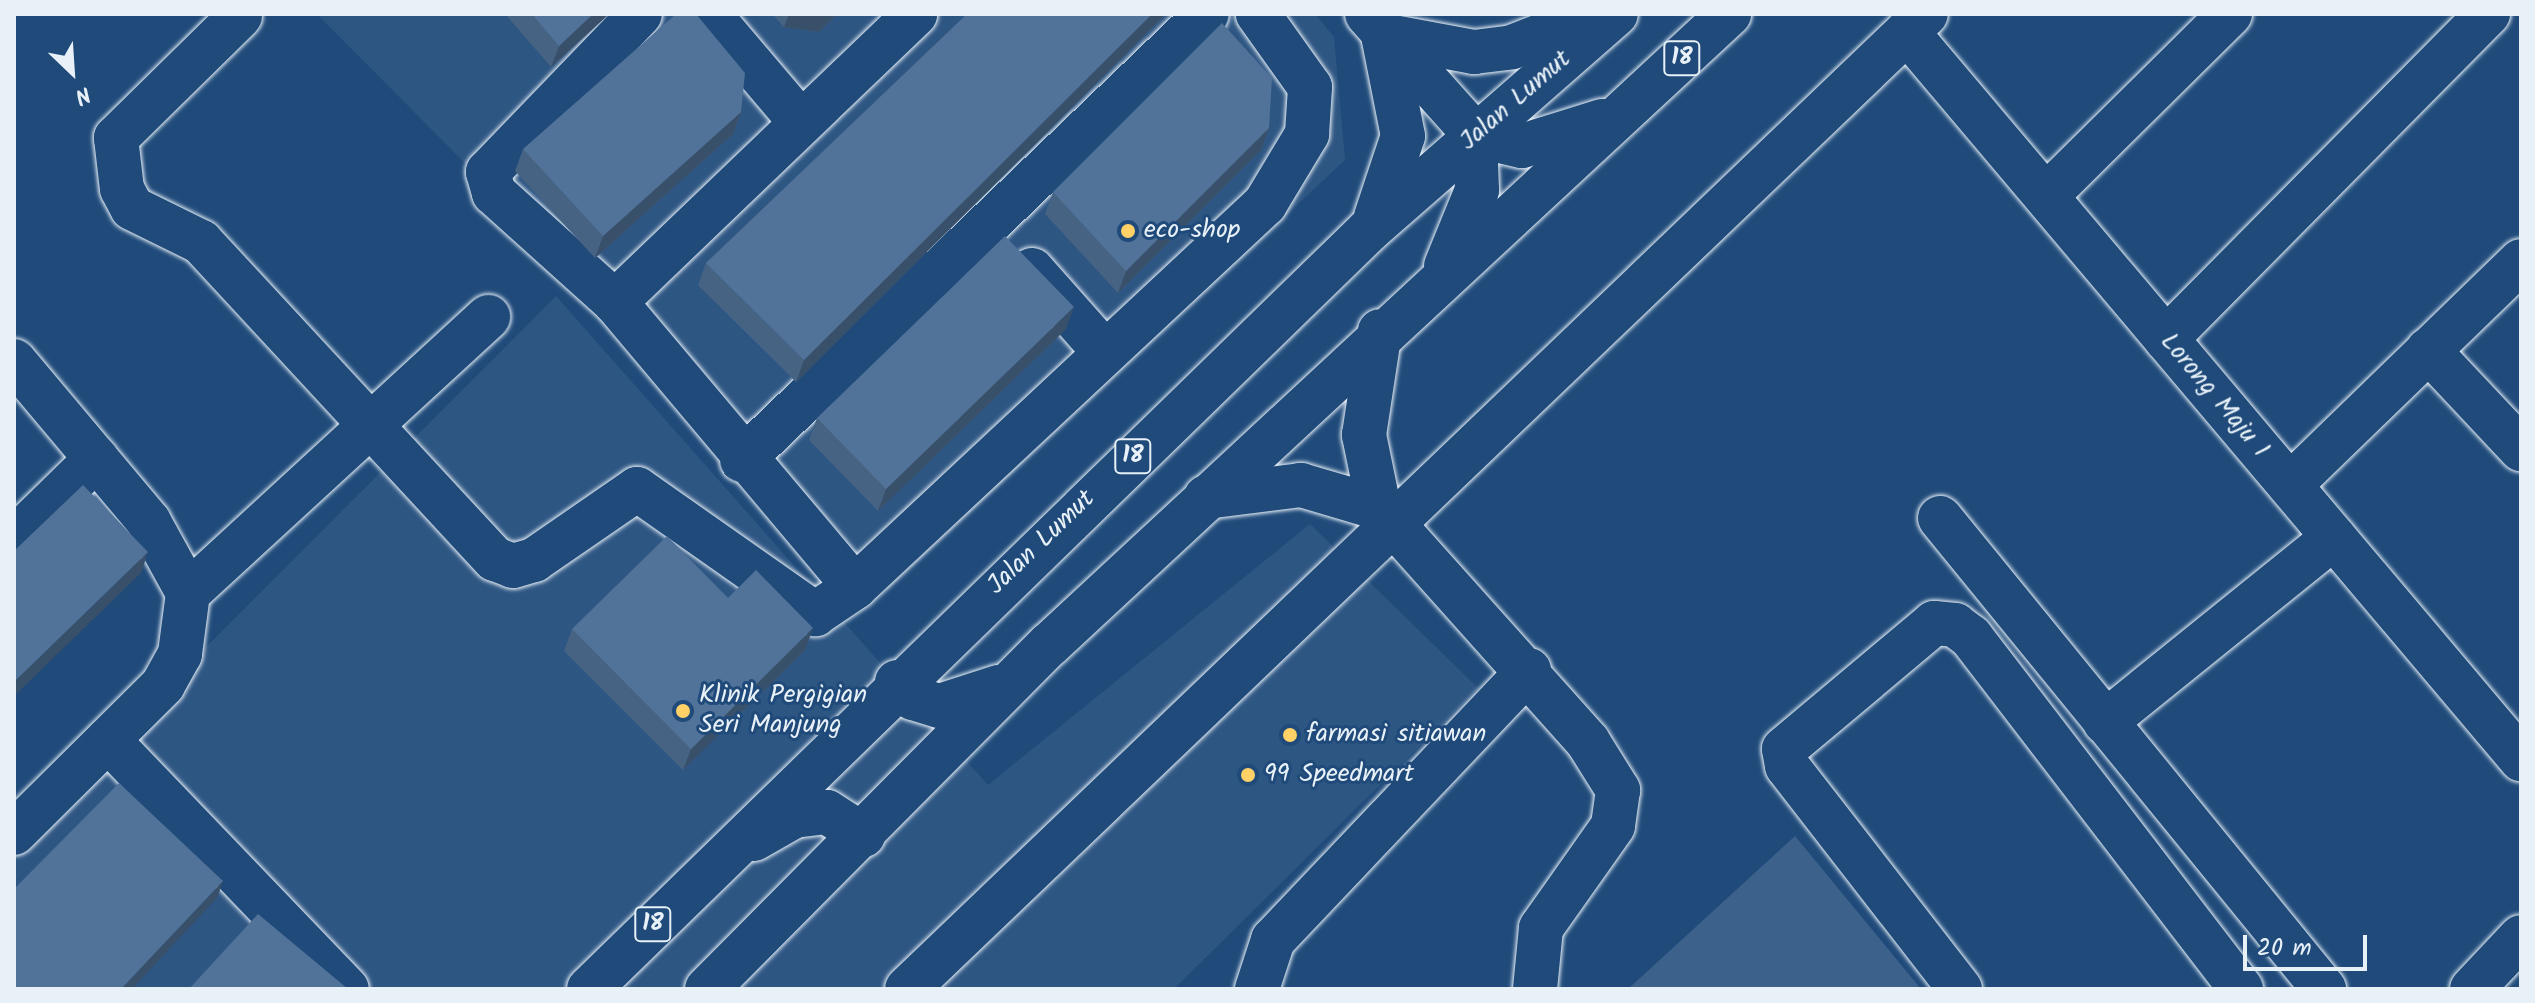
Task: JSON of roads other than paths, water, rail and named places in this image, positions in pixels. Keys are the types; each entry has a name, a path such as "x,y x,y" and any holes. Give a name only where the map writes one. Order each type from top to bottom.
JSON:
{"street":[{"path":"640,14 488,172 494,193 615,302 742,460 855,587"},
{"path":"709,14 798,119"},
{"path":"615,302 798,119 915,14"},
{"path":"742,460 1207,14"},
{"path":"240,16 116,138 122,189 145,219 201,242 495,559 513,566 637,489 799,607 815,614 855,587 1102,349 1265,204 1307,134 1310,87 1258,14"},
{"path":"1375,24 1474,52 1512,47 1597,14"},
{"name":"Jalan Lumut","path":"589,989 716,859 897,682 1369,230 1616,14"},
{"name":"18","path":"707,989 1049,645 1380,331 1432,290 1729,14"},
{"path":"2046,196 2230,14"},
{"path":"2166,339 2488,14"},
{"path":"927,982 1386,516 1917,23"},
{"name":"Lorong Maju 1","path":"1917,23 2046,196 2521,759"},
{"path":"1375,24 1475,135 1500,144 1550,142 1636,103"},
{"path":"1369,230 1403,136 1375,24"},
{"path":"1432,290 1477,190 1475,135"},
{"path":"991,224 1102,349"},
{"path":"2290,485 2521,261"},
{"path":"188,593 488,317"},
{"path":"1380,331 1364,435 1386,516"},
{"path":"2428,350 2521,449"},
{"path":"14,361 149,522 188,593 180,654 163,685 14,833"},
{"path":"14,539 96,459"},
{"path":"1206,497 1301,485 1386,516 1529,670 1618,790 1613,826 1541,928 1535,989"},
{"path":"1940,518 2324,989"},
{"path":"2105,722 2334,537"},
{"path":"1960,989 1787,766 1784,749 1934,623 1955,625 1971,637 2241,989"},
{"path":"897,682 926,702 964,702 1008,682 1049,645"},
{"path":"1257,989 1273,940 1529,670"},
{"path":"108,740 347,989"},
{"path":"716,859 794,816 827,812 863,835"},
{"path":"236,945 270,912"},
{"path":"2472,989 2521,937"}],"place":[{"name":"eco-shop","path":"1128,231"},
{"name":"Klinik Pergigian Seri Manjung","path":"683,711"},
{"name":"farmasi sitiawan","path":"1290,735"},
{"name":"99 Speedmart","path":"1248,775"}]}
